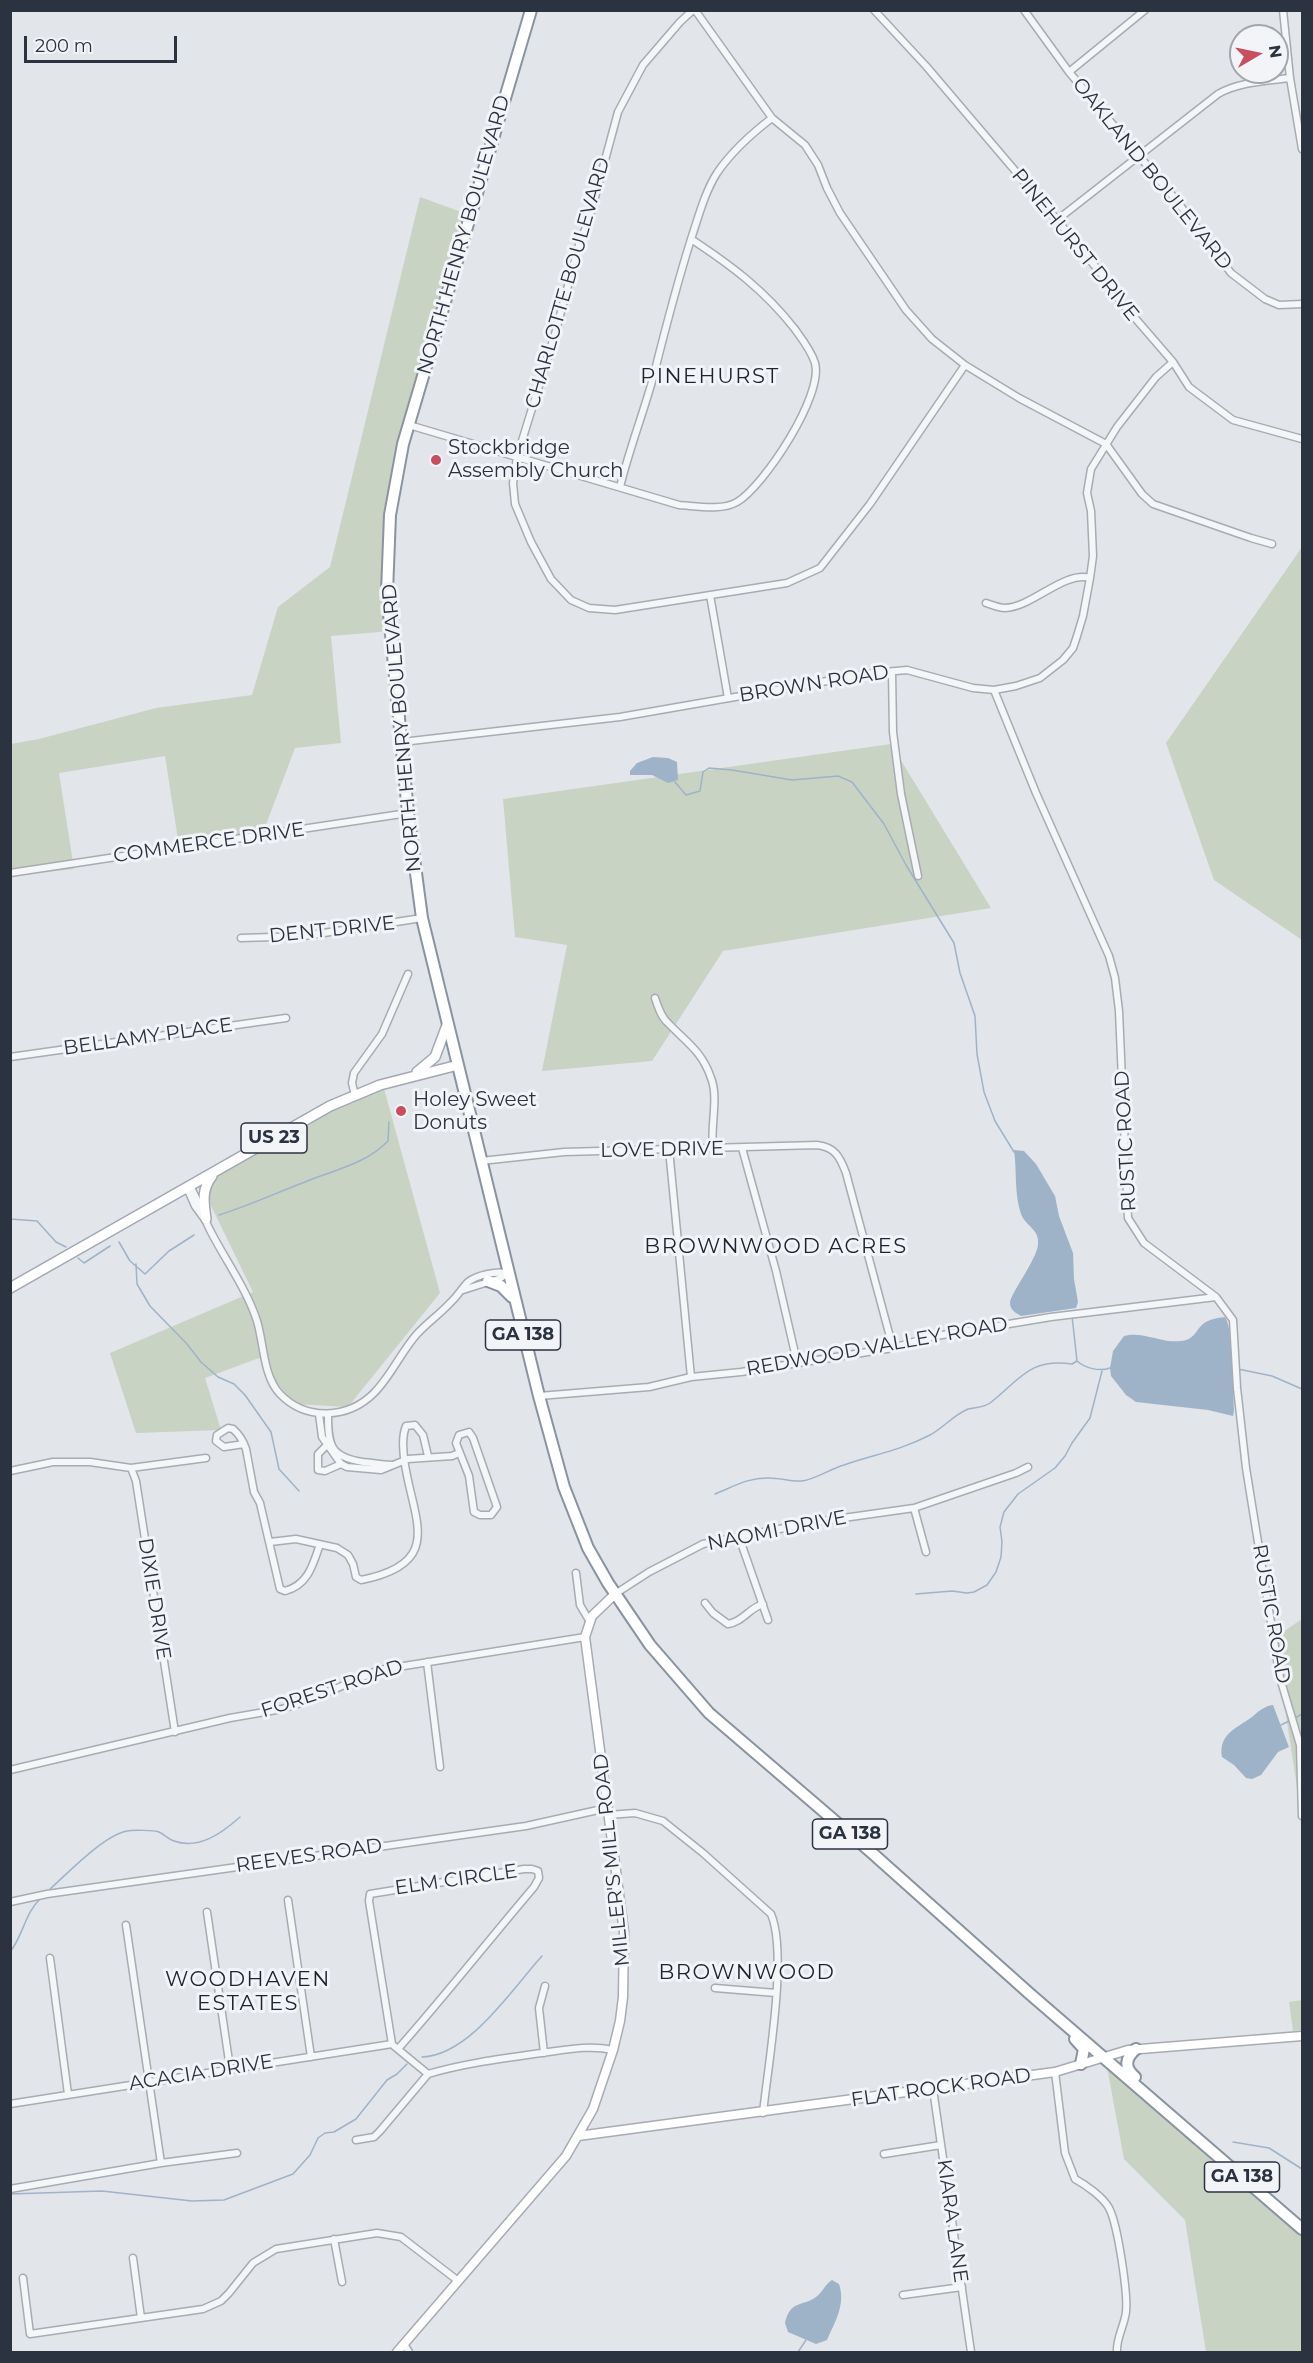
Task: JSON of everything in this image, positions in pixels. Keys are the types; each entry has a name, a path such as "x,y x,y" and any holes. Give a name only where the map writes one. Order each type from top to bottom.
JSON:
{"highway":[{"name":"NORTH HENRY BOULEVARD","path":"458,1065 422,918 408,813 391,646 387,564 392,501 409,424 531,10"},
{"name":"GA 138","path":"458,1065 507,1273 558,1468 594,1560 656,1653 709,1713 1302,2229"},
{"path":"488,1281 501,1286 514,1300"},
{"path":"1071,2030 1074,2038 1084,2049 1081,2064"},
{"path":"1136,2049 1129,2055 1127,2065 1132,2075 1145,2085 1149,2096"}],"main road":[{"name":"US 23","path":"410,1076 435,1057 447,1025"},
{"name":"US 23","path":"10,1288 330,1106 410,1076 458,1065"},
{"path":"206,1219 203,1199 205,1184 217,1171"}],"street":[{"path":"694,10 772,118 805,145 818,165 826,188 840,213 906,310 932,339 964,365 1019,398 1107,444 1142,494 1153,504 1272,544"},
{"name":"CHARLOTTE BOULEVARD","path":"694,10 674,28 643,64 618,112 588,223 580,241 555,334 517,457 513,483 515,504 531,542 551,579 571,600 590,608 615,610 787,583 820,568 870,504 964,365"},
{"name":"PINEHURST DRIVE","path":"874,10 926,66 1057,220 1122,303 1173,362 1189,387 1233,420 1302,439"},
{"name":"OAKLAND BOULEVARD","path":"1024,10 1070,72 1140,155 1231,273 1265,299 1279,305 1302,304"},
{"path":"1070,72 1145,10"},
{"path":"1283,10 1290,78 1302,150"},
{"path":"1057,220 1181,121 1225,90 1290,78"},
{"path":"620,487 628,453 652,380 671,303 704,200 716,174 750,134 772,118"},
{"path":"409,424 679,505 713,507 736,503 755,486 786,444 810,402 816,383 815,365 810,352 780,311 756,285 691,239"},
{"name":"BROWN ROAD","path":"402,742 620,717 873,673 907,670 973,688 994,690 1040,678 1063,660 1073,648 1077,636 1093,556 1091,511 1087,493 1091,469 1156,377 1173,362"},
{"path":"987,603 1002,608 1012,607 1030,601 1066,582 1084,577 1090,578"},
{"path":"710,595 728,698"},
{"path":"892,672 893,732 901,794 918,876"},
{"name":"RUSTIC ROAD","path":"994,690 1036,794 1109,956 1115,978 1119,1011 1128,1218 1144,1243 1216,1297 1233,1320 1237,1388 1254,1520 1280,1678 1300,1745 1302,1816"},
{"name":"COMMERCE DRIVE","path":"10,873 408,813"},
{"name":"DENT DRIVE","path":"241,938 304,936 422,918"},
{"path":"355,1095 352,1083 354,1073 382,1034 408,974"},
{"path":"655,998 667,1023 692,1045 703,1059 712,1078 713,1109 710,1131 712,1148"},
{"name":"BELLAMY PLACE","path":"10,1057 285,1018"},
{"name":"LOVE DRIVE","path":"482,1161 564,1152 817,1144 827,1146 837,1154 846,1173 893,1348"},
{"path":"742,1148 797,1362"},
{"path":"669,1149 691,1377"},
{"path":"188,1187 256,1319 272,1386 283,1397 306,1411 328,1414 351,1407 374,1393 418,1333 468,1283 477,1278 501,1272 507,1273"},
{"path":"462,1290 501,1278 507,1273"},
{"name":"REDWOOD VALLEY ROAD","path":"539,1396 649,1387 691,1377 741,1372 893,1348 930,1337 1051,1317 1216,1297"},
{"path":"320,1414 320,1429 327,1445 341,1464"},
{"path":"328,1414 330,1440 337,1453 343,1458 393,1465"},
{"path":"270,1542 296,1539 344,1551 353,1564 356,1577 361,1580 396,1568 411,1558 417,1546 419,1529 404,1461 404,1432 410,1424 415,1425 423,1435 428,1456"},
{"path":"469,1432 497,1507 491,1515 480,1515 474,1512 469,1476 459,1453 456,1439 463,1433 469,1432"},
{"path":"244,1444 254,1492 260,1503 280,1589 285,1591 297,1587 304,1580 311,1570 320,1544"},
{"path":"327,1445 318,1454 316,1466 318,1470 325,1471 341,1464 381,1470 404,1461 428,1456 452,1456 459,1453"},
{"path":"10,1471 53,1462 75,1461 131,1468 206,1458"},
{"name":"NAOMI DRIVE","path":"615,1594 685,1552 703,1544 815,1522 914,1508 1028,1467"},
{"name":"DIXIE DRIVE","path":"131,1468 136,1480 175,1732"},
{"path":"914,1508 926,1552"},
{"path":"739,1537 768,1620"},
{"path":"576,1573 582,1611 590,1622"},
{"name":"MILLER'S MILL ROAD","path":"397,2352 406,2348 457,2280 566,2156 593,2109 613,2050 621,2021 625,1953 585,1637 590,1622 615,1594"},
{"path":"705,1603 713,1613 728,1624 736,1623 753,1607 763,1604"},
{"name":"FOREST ROAD","path":"10,1770 292,1706 379,1670 585,1637"},
{"path":"427,1662 440,1767"},
{"name":"REEVES ROAD","path":"10,1902 46,1894 526,1826 607,1812 635,1813 663,1821 771,1914 778,1943 776,1993 763,2113"},
{"name":"ELM CIRCLE","path":"392,2044 369,1901 370,1894 524,1869 538,1871 539,1878 534,1887 465,1972 398,2049"},
{"path":"288,1900 311,2057"},
{"path":"207,1912 230,2068"},
{"path":"126,1925 160,2163"},
{"path":"50,1958 68,2094"},
{"path":"544,2053 539,2008 545,1986"},
{"path":"715,1989 776,1993"},
{"name":"FLAT ROCK ROAD","path":"578,2136 763,2113 1054,2072 1136,2049 1302,2036"},
{"path":"392,2044 428,2074"},
{"name":"ACACIA DRIVE","path":"10,2104 392,2044"},
{"path":"356,2140 374,2136 380,2131 428,2074 485,2061 544,2053 593,2047 613,2050"},
{"path":"1054,2072 1065,2153 1075,2179 1084,2184 1108,2206 1120,2246 1126,2312 1116,2342 1117,2352"},
{"name":"KIARA LANE","path":"933,2089 971,2352"},
{"path":"884,2154 941,2145"},
{"path":"10,2189 160,2163 237,2153"},
{"path":"23,2278 30,2334 211,2307 229,2293 253,2263 276,2249 377,2233 401,2237 457,2280"},
{"path":"334,2239 342,2282"},
{"path":"134,2258 141,2318"},
{"path":"903,2295 962,2287"}],"green space":[{"path":"420,197 467,214 394,495 391,631 331,636 341,743 295,748 262,835 179,846 165,756 59,773 74,869 11,876 11,744 39,739 156,708 252,695 278,607 330,567"},
{"path":"1302,547 1302,940 1214,880 1166,743"},
{"path":"891,744 991,908 723,951 652,1061 542,1071 567,945 515,937 503,799"},
{"path":"383,1085 440,1293 348,1407 293,1404 259,1358 205,1378 221,1430 136,1433 110,1353 253,1292 198,1179 310,1117"},
{"path":"1302,1619 1302,1819 1274,1638"},
{"path":"1302,2000 1302,2030 1293,2031 1289,2002"},
{"path":"1107,2067 1302,2233 1302,2352 1206,2352 1185,2220 1124,2159"}],"water":[{"path":"653,757 668,758 677,762 678,780 668,783 652,775 630,775 630,771 637,763"},
{"path":"1014,1150 1024,1151 1036,1164 1055,1196 1059,1216 1073,1253 1078,1302 1076,1308 1021,1316 1011,1308 1011,1299 1033,1260 1038,1245 1037,1235 1021,1214 1016,1190"},
{"path":"1225,1317 1232,1347 1233,1416 1208,1410 1136,1402 1126,1395 1111,1376 1113,1351 1124,1336 1139,1335 1170,1341 1186,1340 1205,1322"},
{"path":"1273,1705 1289,1747 1278,1752 1261,1775 1252,1779 1246,1778 1234,1765 1222,1757 1223,1743 1235,1728 1262,1709"},
{"path":"832,2280 839,2284 841,2299 839,2313 827,2340 816,2344 788,2332 785,2323 793,2307 816,2297"}],"waterway":[{"path":"675,782 686,795 700,791 703,772 709,768 792,780 838,776 852,782 884,824 906,865 954,943 960,973 975,1016 977,1054 984,1092 995,1121 1014,1152"},
{"path":"219,1215 360,1161 388,1141 389,1122"},
{"path":"10,1219 37,1221 56,1242 66,1247"},
{"path":"119,1242 130,1261 145,1274 169,1251 194,1235"},
{"path":"78,1258 84,1263 110,1246"},
{"path":"136,1264 137,1284 150,1306 201,1362 218,1377 234,1384 245,1395 271,1432 279,1469 299,1491"},
{"path":"1072,1316 1077,1361 1092,1369 1110,1368"},
{"path":"715,1494 755,1479 807,1480 839,1467 908,1445 935,1432 963,1411 987,1405 1035,1368 1045,1364 1072,1364 1077,1361"},
{"path":"1238,1369 1272,1376 1302,1389"},
{"path":"916,1594 952,1591 967,1593 987,1585 996,1572 1001,1557 1000,1527 1004,1512 1018,1494 1055,1468 1065,1456 1090,1418 1102,1371"},
{"path":"1295,1718 1302,1714"},
{"path":"1281,1725 1291,1720"},
{"path":"50,1889 86,1856 118,1834 129,1831 157,1831 174,1841 201,1842 226,1829 240,1817"},
{"path":"10,1952 31,1911 40,1899"},
{"path":"422,2057 440,2053 457,2045 473,2033 504,2002 542,1956"},
{"path":"10,2194 102,2191 192,2201 224,2200 293,2174 310,2155 318,2138 356,2119 387,2080 407,2064"},
{"path":"1233,2142 1269,2148 1302,2169"},
{"path":"798,2352 806,2340"}],"place":[{"name":"Stockbridge Assembly Church","path":"436,460"},
{"name":"Holey Sweet Donuts","path":"401,1111"}],"district":[{"name":"PINEHURST","path":"710,377"},
{"name":"BROWNWOOD ACRES","path":"776,1247"},
{"name":"BROWNWOOD","path":"747,1973"},
{"name":"WOODHAVEN ESTATES","path":"248,1992"}]}
